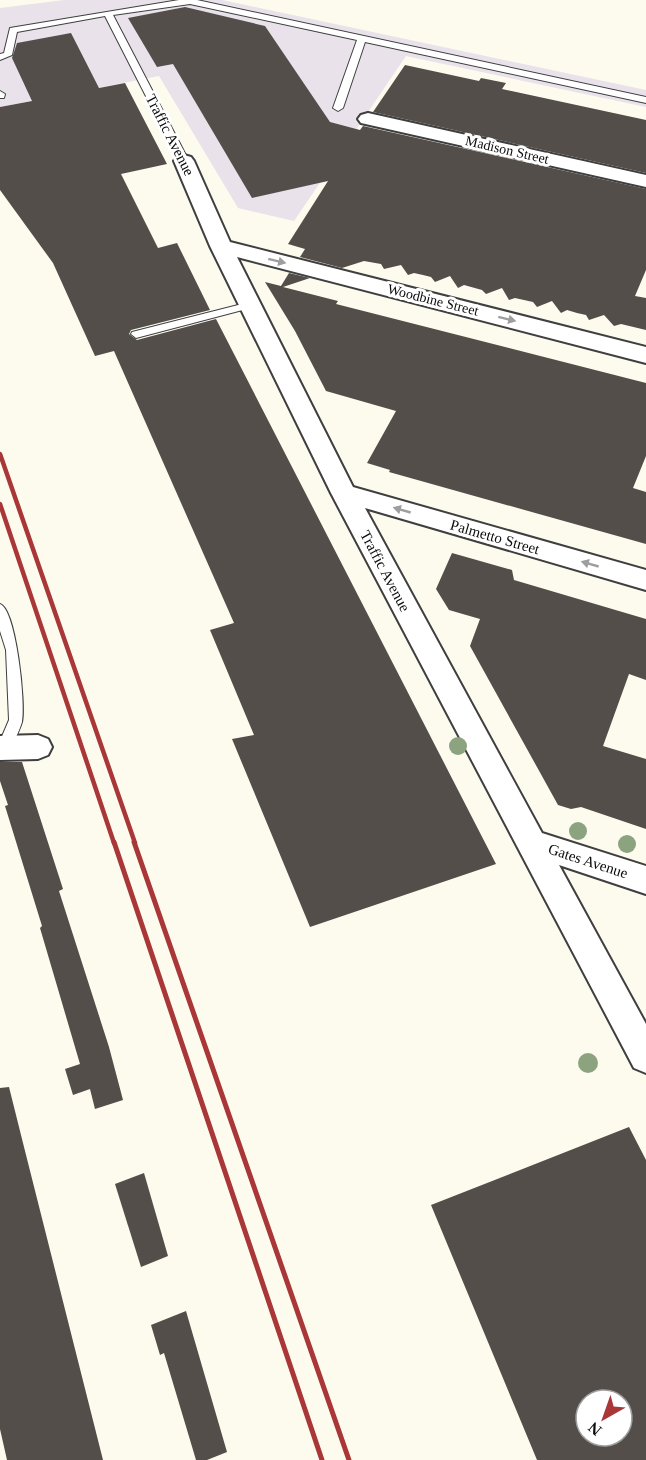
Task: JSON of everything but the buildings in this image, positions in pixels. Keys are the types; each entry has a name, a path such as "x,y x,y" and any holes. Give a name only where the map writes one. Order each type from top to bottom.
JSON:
{"street":[{"name":"Madison Street","path":"368,119 646,181"},
{"name":"Traffic Avenue","path":"184,161 221,246 344,493 646,1057"},
{"name":"Woodbine Street","path":"221,246 646,355"},
{"name":"Palmetto Street","path":"344,493 646,580"},
{"path":"2,748 38,747"},
{"name":"Gates Avenue","path":"530,842 646,880"}],"lane":[{"path":"0,57 8,55 13,30 189,1 646,100"},
{"name":"Traffic Avenue","path":"108,14 184,161"},
{"path":"338,108 362,38"},
{"path":"136,334 250,305"},
{"path":"0,609 12,650 16,720 2,748"}],"shaded area":[{"path":"64,0 222,0 646,90 646,107 406,56 294,221 238,208 159,76 0,107 0,8"}],"railway":[{"path":"0,454 135,843"},
{"path":"0,504 114,843"},
{"path":"114,842 322,1460"},
{"path":"134,842 349,1460"}]}
